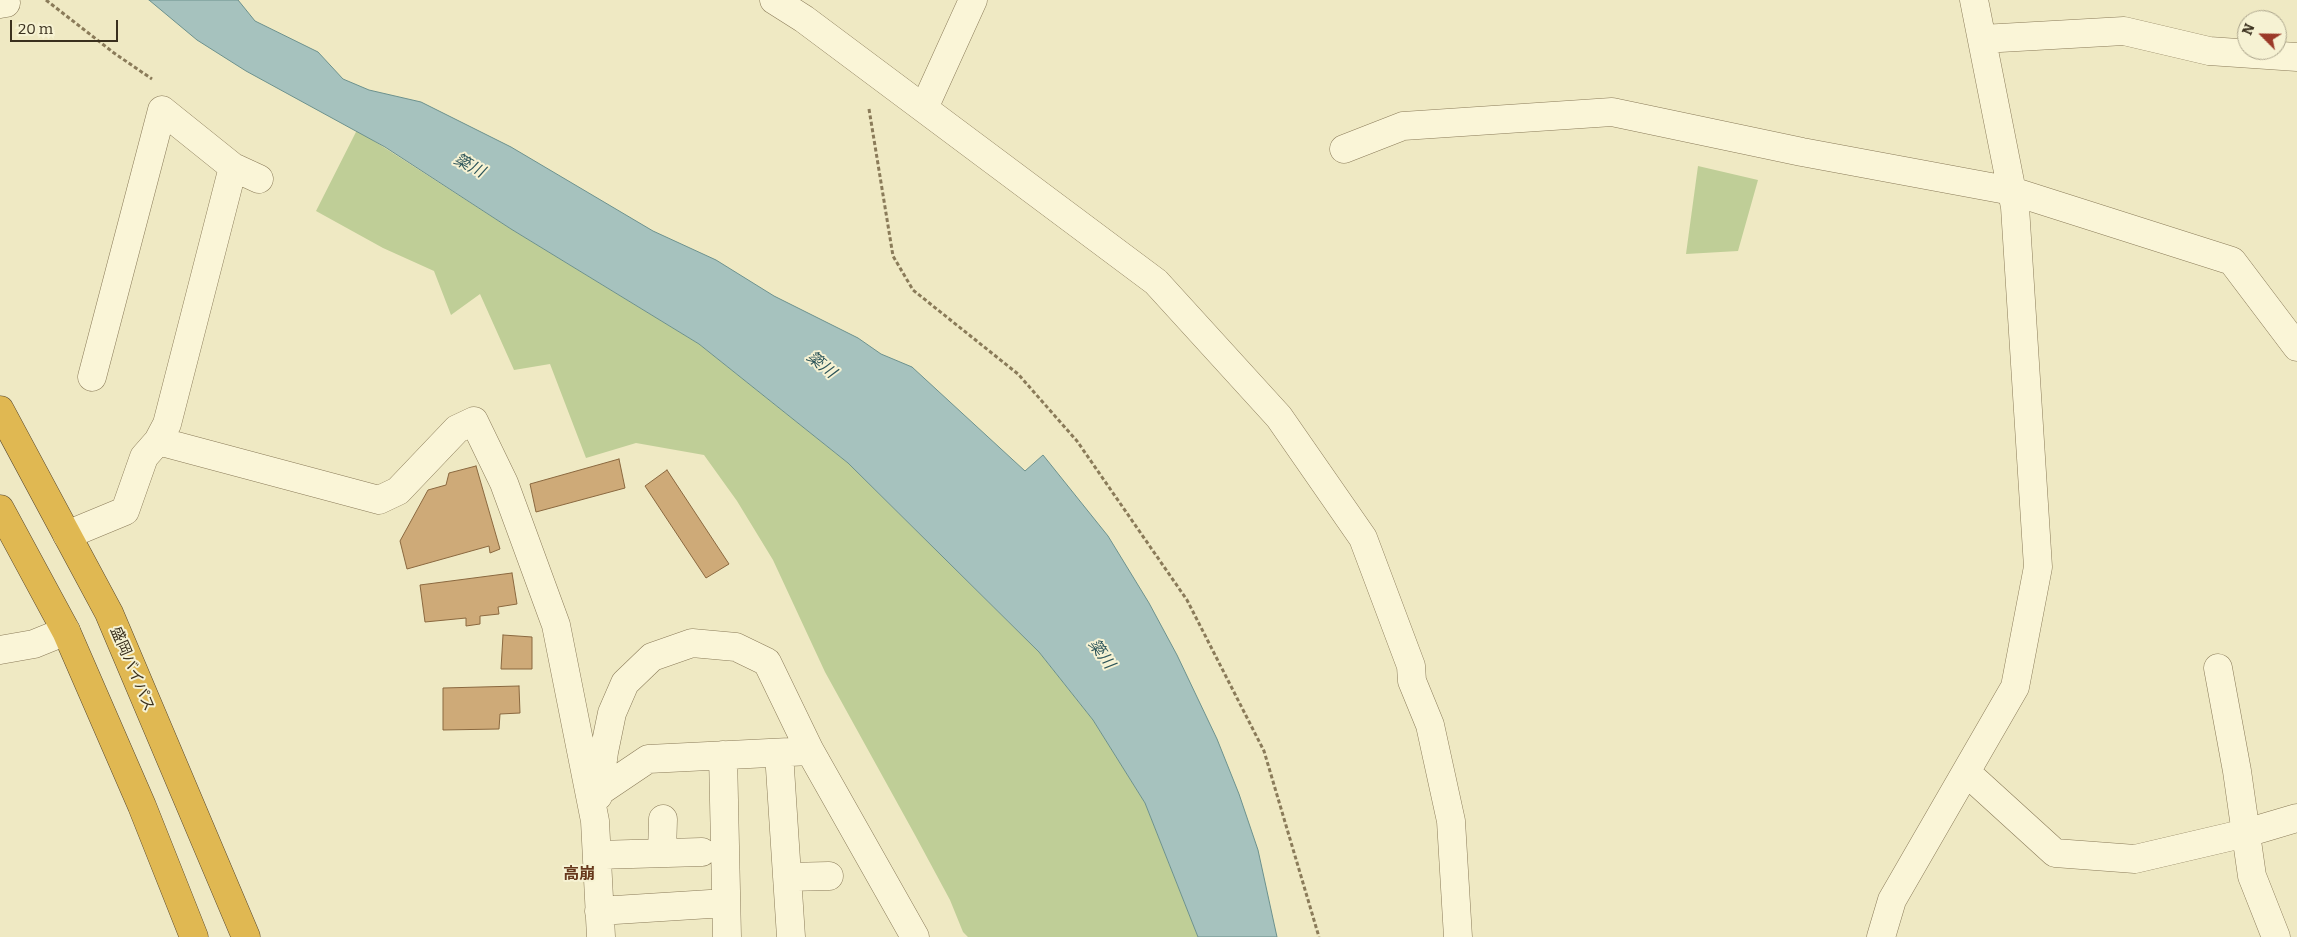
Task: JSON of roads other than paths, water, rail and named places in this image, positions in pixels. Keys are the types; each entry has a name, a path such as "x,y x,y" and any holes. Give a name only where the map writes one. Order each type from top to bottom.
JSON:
{"highway":[{"name":"盛岡バイパス","path":"0,410 109,613 246,937"},
{"path":"0,509 66,631 142,806 194,937"}],"street":[{"path":"774,0 804,9 862,62 1156,282 1279,416 1363,538 1411,666 1412,681 1430,725 1451,821 1458,937"},
{"path":"924,108 973,0"},
{"path":"1881,937 1892,900 2015,686 2038,567 2015,206 1974,0"},
{"path":"1982,40 2124,31 2209,51 2297,57"},
{"path":"92,377 162,110 233,167 259,179"},
{"path":"1344,149 1403,126 1612,112 1802,152 2012,190 2232,261 2297,347"},
{"path":"67,536 125,511 144,457 158,441 167,424 233,167"},
{"path":"158,441 379,500 398,491 457,429 474,421 504,483 556,625 595,821 600,924 726,903"},
{"path":"0,650 34,644 66,631"},
{"path":"595,821 604,752 612,713 625,683 652,657 692,643 736,647 767,662 810,751 915,937"},
{"path":"2218,668 2252,876 2276,937"},
{"path":"599,792 648,759 810,751"},
{"path":"779,752 791,937"},
{"path":"722,755 727,937"},
{"path":"1966,772 2055,853 2135,859 2246,834 2297,818"},
{"path":"662,853 663,819"},
{"path":"597,855 702,852"},
{"path":"787,877 829,876"}],"water":[{"name":"簗川","path":"149,0 238,0 255,21 318,52 343,79 369,90 421,102 511,147 653,231 716,260 774,296 858,338 881,354 912,367 1025,471 1043,455 1108,536 1149,603 1177,655 1217,739 1239,794 1258,850 1277,937 1198,937 1145,803 1093,720 1039,652 848,463 699,344 511,229 385,147 246,71 197,40"}],"district":[{"name":"高崩","path":"579,875"}]}
